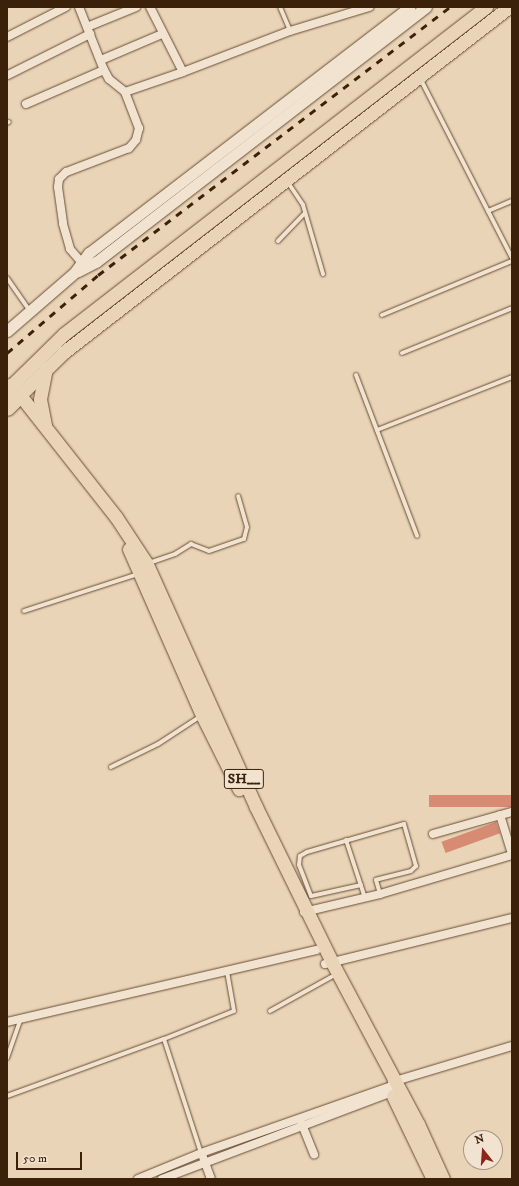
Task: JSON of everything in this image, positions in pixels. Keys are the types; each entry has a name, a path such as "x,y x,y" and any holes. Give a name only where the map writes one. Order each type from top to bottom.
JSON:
{"main road":[{"path":"11,396 64,334 486,7"},
{"path":"11,396 46,369 64,352 509,7"},
{"path":"45,428 40,399 46,369"},
{"name":"SH__","path":"11,396 45,428 116,517 202,715 305,912 317,950 328,963 331,977 393,1086 433,1179"},
{"name":"SH__","path":"11,396 90,494 129,549 256,807 328,963 443,1179"}],"street":[{"path":"7,37 66,7"},
{"path":"79,7 104,70 109,79 125,92 139,128 136,140 129,148 66,172 59,179 58,187 63,224 70,249 82,263"},
{"path":"8,75 88,30 136,7"},
{"path":"150,7 162,34 183,72"},
{"path":"125,92 183,72 290,31 369,7"},
{"path":"7,331 75,272 89,254 410,7"},
{"path":"75,272 96,262 426,7"},
{"path":"101,60 162,34"},
{"path":"26,104 104,70"},
{"path":"433,834 512,812"},
{"path":"305,912 380,894 512,854 500,815"},
{"path":"328,963 512,918"},
{"path":"7,1022 317,950"},
{"path":"162,1179 393,1086 512,1046"},
{"path":"138,1179 201,1153 302,1122"},
{"path":"302,1122 314,1155"},
{"path":"201,1153 211,1179"}],"lane":[{"path":"280,7 290,31"},
{"path":"419,76 512,258"},
{"path":"286,180 301,201 323,274"},
{"path":"488,211 512,202"},
{"path":"278,241 305,213"},
{"path":"382,314 512,261"},
{"path":"7,278 30,311"},
{"path":"402,353 512,308"},
{"path":"356,375 417,536"},
{"path":"377,430 512,377"},
{"path":"24,611 122,579 175,554 187,545 194,545 209,551 244,539 247,527 238,496"},
{"path":"111,767 158,744 202,715"},
{"path":"361,885 311,896 307,891 299,865 300,856 307,852 397,824 406,826 416,866 411,871 376,880 380,894"},
{"path":"346,840 365,898"},
{"path":"7,1096 164,1039 234,1011 227,972"},
{"path":"270,1011 331,977"},
{"path":"7,1058 22,1018"},
{"path":"164,1039 201,1153"}],"building":[{"path":"429,795 512,795 512,807 429,807"},
{"path":"496,822 500,833 446,853 441,842"}],"railway":[{"path":"7,353 98,275 450,7"}]}
